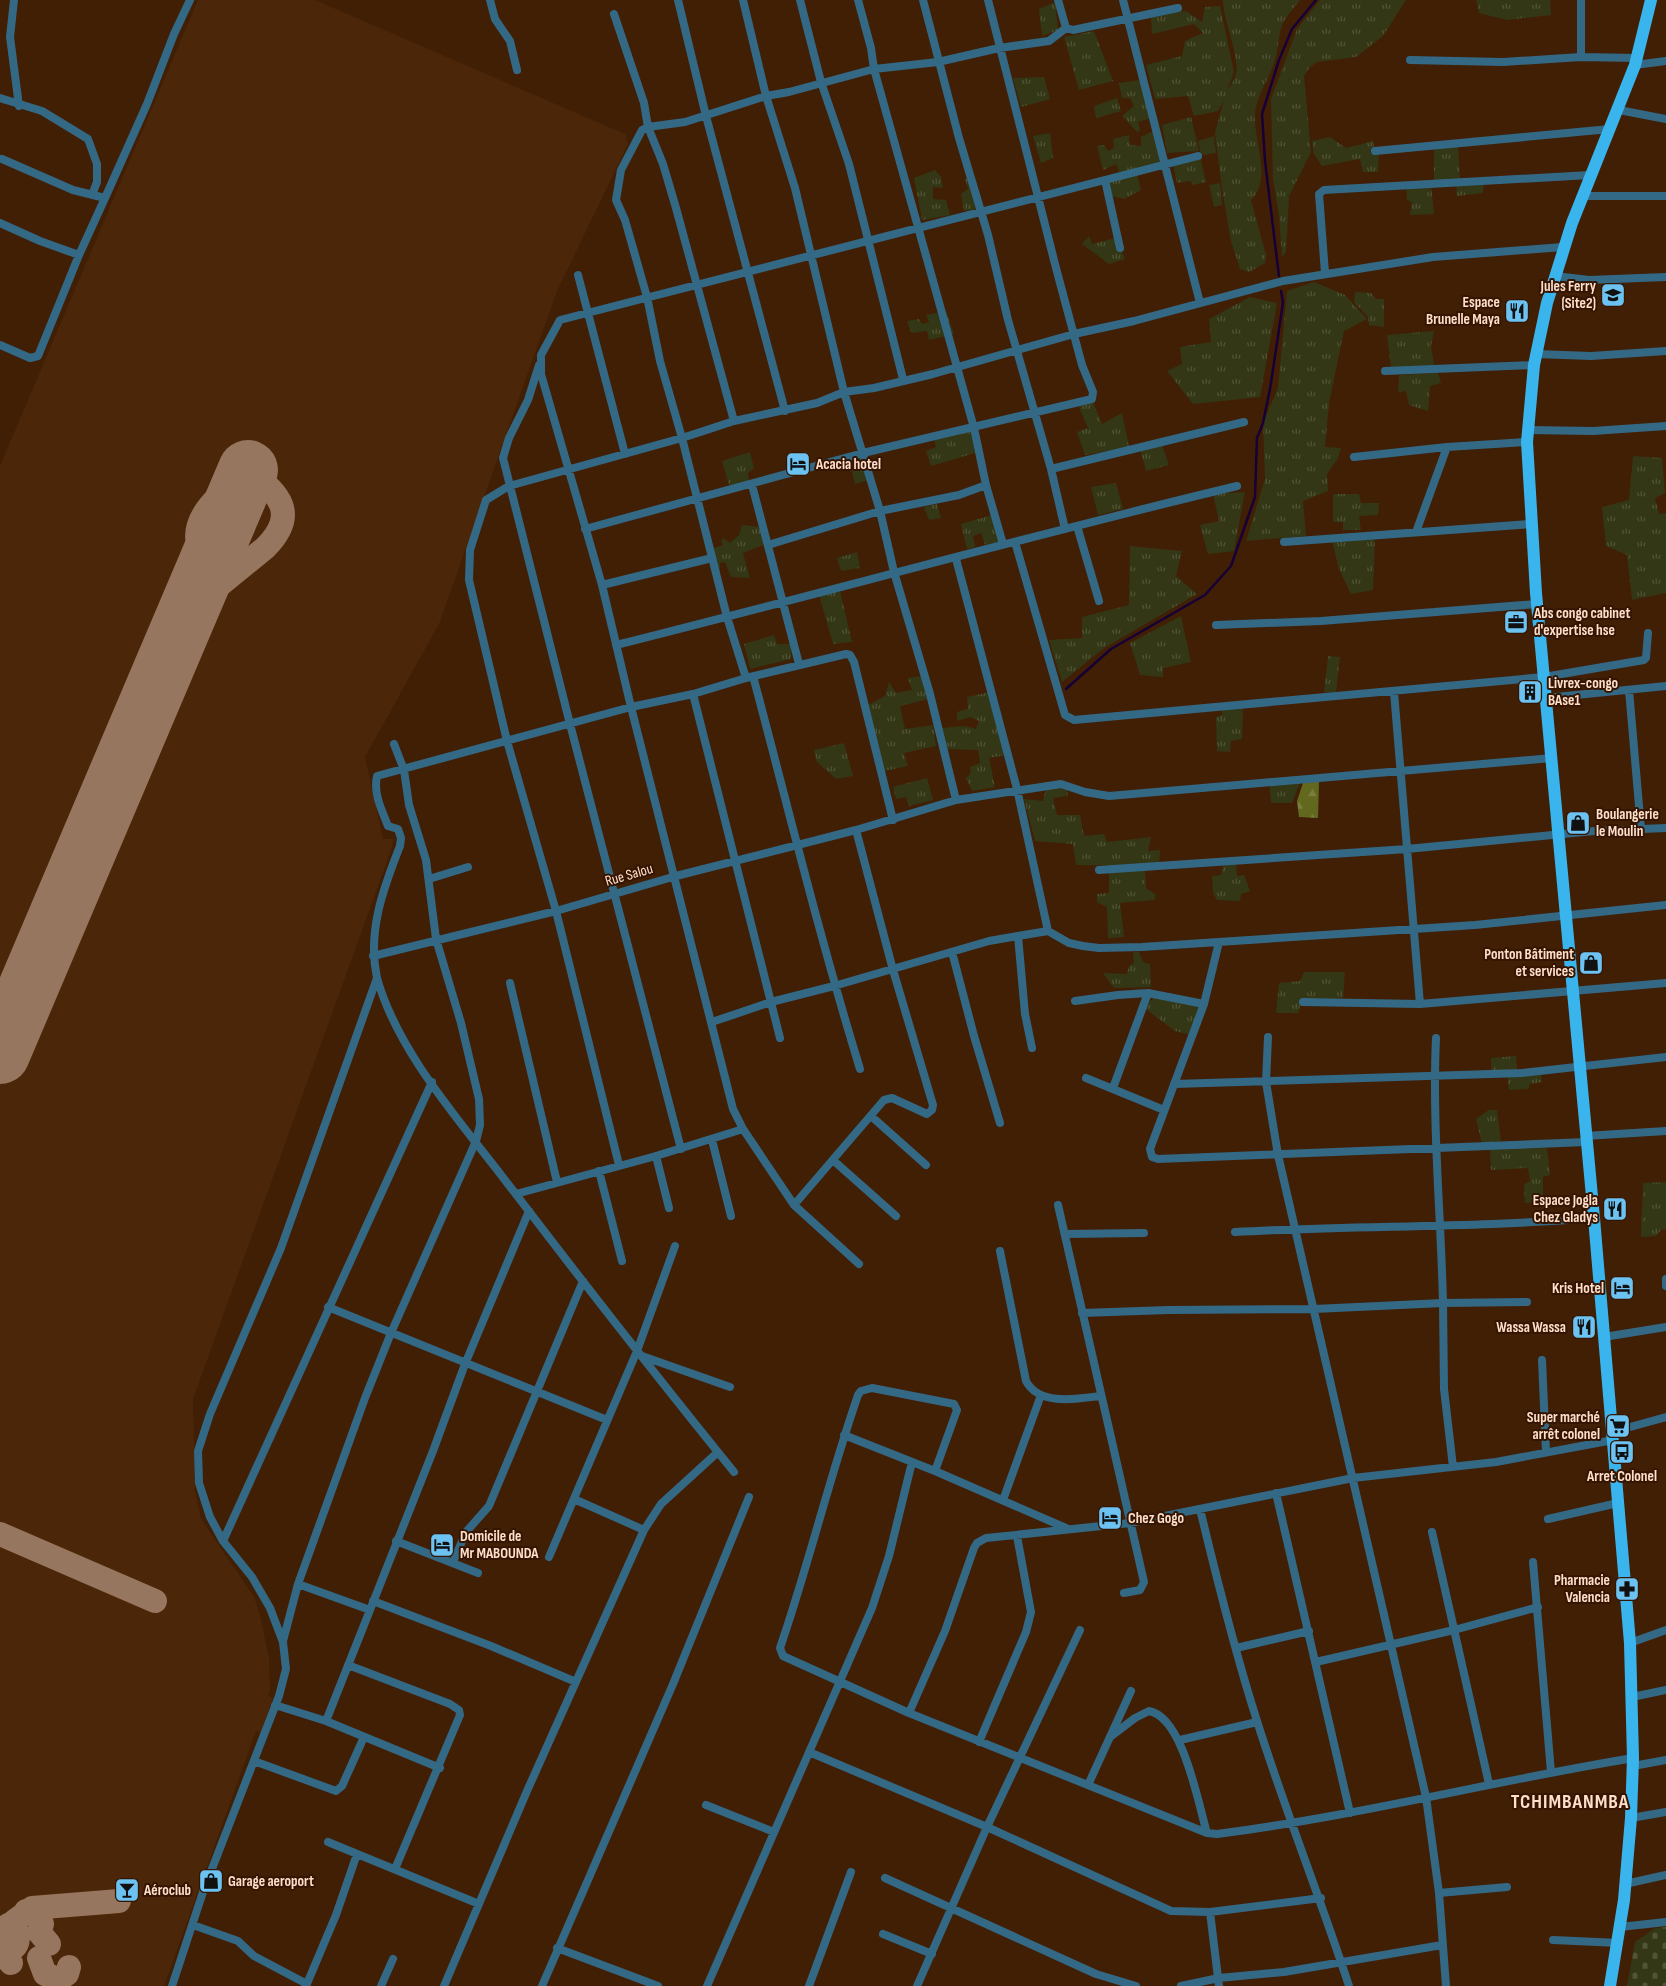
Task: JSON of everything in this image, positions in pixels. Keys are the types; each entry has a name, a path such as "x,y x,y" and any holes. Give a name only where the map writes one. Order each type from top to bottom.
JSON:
{"highway":[{"path":"1610,1986 1620,1927 1631,1818 1633,1762 1630,1642 1560,836 1537,604 1531,524 1528,436 1535,360 1563,247 1590,175 1619,110 1636,62 1651,0"}],"street":[{"path":"14,0 10,37 19,106"},
{"path":"0,344 30,358 38,356 79,254 147,104 174,34 190,0"},
{"path":"490,0 496,19 510,42 517,70"},
{"path":"678,0 706,116 785,411"},
{"path":"744,0 766,96 794,188 810,256 825,305 844,392 880,511 894,572 930,694 956,800"},
{"path":"800,0 821,82 849,164 903,380"},
{"path":"858,0 871,48 874,70 974,428 986,485 1003,544"},
{"path":"923,0 938,62 988,234 1016,351 1051,469 1065,528"},
{"path":"585,529 752,485 863,453 1090,401 1093,397 1074,334 988,0"},
{"path":"1058,0 1066,28"},
{"path":"1123,0 1200,303"},
{"path":"1581,0 1582,58"},
{"path":"1066,28 1073,30 1178,8"},
{"path":"614,14 644,103 648,127 663,164 734,421"},
{"path":"860,1069 834,986 798,845 750,677 727,617 682,438 660,360 647,297 624,220 616,200 621,170 642,130 648,127 684,122 766,96 874,70 938,62 999,48 1049,41 1066,28"},
{"path":"1410,60 1503,62 1582,58 1636,62 1666,61"},
{"path":"0,98 19,106 42,111 88,139 97,164 97,182 92,195"},
{"path":"1619,110 1666,119"},
{"path":"1376,151 1511,140 1610,129"},
{"path":"681,1149 503,458 509,438 528,400 541,355 560,320 589,311 749,272 919,226 1198,156"},
{"path":"2,159 73,190 105,198"},
{"path":"1326,273 1319,194 1324,190 1590,175"},
{"path":"1105,180 1120,248"},
{"path":"1582,196 1666,196"},
{"path":"0,223 40,241 79,254"},
{"path":"619,1165 556,910 507,741 469,580 470,550 486,500 509,486 682,438 734,421 817,403 844,392 874,388 932,374 1074,334 1134,321 1283,281 1433,257 1563,247"},
{"path":"578,275 625,454"},
{"path":"1555,276 1589,280 1666,277"},
{"path":"1385,371 1666,351"},
{"path":"541,355 542,374 567,469 602,585 733,1109 743,1129 794,1205 859,1264"},
{"path":"1051,469 1244,422"},
{"path":"1354,457 1528,436 1666,426"},
{"path":"1416,532 1447,447"},
{"path":"752,485 799,664"},
{"path":"768,545 880,511 959,495 986,485"},
{"path":"616,645 894,572 956,559 1003,544 1065,528 1237,486"},
{"path":"1284,542 1531,524"},
{"path":"1077,526 1098,600"},
{"path":"1016,542 1065,715 1070,719 1394,692 1544,677 1644,660 1646,658 1648,633"},
{"path":"602,585 712,558"},
{"path":"956,559 1017,789 1048,931"},
{"path":"1216,625 1321,621 1537,604"},
{"path":"734,1472 638,1353 516,1194 432,1082 395,1026 385,1006 372,956 379,902 400,846 401,838 398,830 388,826 375,788 377,776 631,707 693,694 750,677 841,654 850,655 853,658 893,820"},
{"path":"1546,698 1666,686"},
{"path":"1629,690 1642,829"},
{"path":"1394,692 1420,1004"},
{"path":"693,694 780,1038"},
{"path":"283,1642 298,1584 391,1333 476,1141 480,1125 479,1099 461,1023 436,940 426,860 409,805 404,770 394,744"},
{"name":"Rue Salou","path":"372,956 556,910 676,876 856,830 956,800 1017,789 1061,784 1084,792 1110,796 1552,758"},
{"path":"1099,870 1407,849 1666,828"},
{"path":"794,1205 888,1098 927,1114 932,1110 933,1105 893,970 856,830"},
{"path":"429,879 468,867"},
{"path":"712,1022 771,1002 893,970 989,941 1048,931 1069,943 1099,948 1219,942 1414,928 1566,916 1666,905"},
{"path":"1018,936 1024,1014 1032,1048"},
{"path":"1219,942 1204,1004 1150,1149 1152,1157 1155,1159 1437,1149 1585,1139 1666,1131"},
{"path":"952,952 974,1036 1000,1123"},
{"path":"172,1986 203,1892 283,1685 286,1669 283,1642 270,1608 252,1578 215,1529 202,1495 198,1462 200,1441 281,1248 377,978"},
{"path":"510,983 557,1182"},
{"path":"1303,1002 1420,1004 1666,983"},
{"path":"1075,1000 1118,994 1148,993 1204,1004"},
{"path":"1113,1088 1148,993"},
{"path":"1268,1037 1266,1082 1278,1155 1393,1644 1426,1797 1439,1894 1446,1986"},
{"path":"1436,1038 1434,1076 1442,1225 1444,1389 1453,1467"},
{"path":"1174,1084 1522,1072 1666,1057"},
{"path":"1086,1078 1164,1110"},
{"path":"223,1541 432,1082"},
{"path":"871,1116 926,1165"},
{"path":"516,1194 681,1149 743,1129"},
{"path":"712,1140 731,1216"},
{"path":"656,1156 670,1208"},
{"path":"834,1161 896,1216"},
{"path":"598,1171 622,1261"},
{"path":"1058,1205 1100,1396 1144,1582 1140,1590 1124,1593"},
{"path":"326,1721 465,1364 529,1211"},
{"path":"1235,1232 1294,1228 1523,1224 1594,1218"},
{"path":"1065,1234 1144,1233"},
{"path":"548,1557 638,1353 675,1246"},
{"path":"1000,1251 1026,1381 1029,1387 1041,1395 1065,1399 1100,1396"},
{"path":"1666,1280 1666,1286"},
{"path":"454,1562 466,1532 489,1506 583,1281"},
{"path":"1082,1314 1168,1310 1314,1309 1443,1303 1527,1302"},
{"path":"328,1307 536,1393 608,1420"},
{"path":"1604,1337 1666,1327"},
{"path":"638,1353 730,1387"},
{"path":"1542,1360 1546,1452"},
{"path":"935,1470 957,1410 954,1404 880,1389 867,1389 858,1395 844,1435 804,1576 780,1648 782,1656 909,1713 1207,1833 1217,1834 1294,1824 1551,1772 1666,1760"},
{"path":"1003,1500 1041,1395"},
{"path":"909,1713 945,1631 977,1543 986,1538 1130,1523 1353,1478 1453,1467 1546,1452 1613,1436 1666,1417"},
{"path":"844,1435 935,1470 1068,1529"},
{"path":"444,1986 644,1530 661,1504 718,1452"},
{"path":"707,1986 881,1583 912,1462"},
{"path":"1276,1493 1350,1813"},
{"path":"542,1986 673,1684 749,1497"},
{"path":"574,1499 644,1530"},
{"path":"1548,1519 1618,1503"},
{"path":"1200,1509 1257,1722 1321,1898 1349,1986"},
{"path":"1432,1532 1489,1784"},
{"path":"979,1742 1026,1632 1032,1612 1017,1536"},
{"path":"396,1541 454,1562 478,1573"},
{"path":"1533,1562 1551,1772"},
{"path":"298,1584 370,1610"},
{"path":"374,1601 491,1646 576,1682"},
{"path":"1316,1662 1454,1630 1538,1607"},
{"path":"918,1986 1018,1758 1080,1630"},
{"path":"1236,1648 1309,1630"},
{"path":"1630,1642 1666,1630"},
{"path":"348,1665 450,1704 459,1710 459,1721 395,1869"},
{"path":"1632,1697 1666,1690"},
{"path":"1088,1785 1131,1691"},
{"path":"275,1705 326,1721 440,1768"},
{"path":"1110,1736 1135,1718 1149,1711 1163,1716 1180,1740 1207,1833"},
{"path":"1180,1740 1257,1722"},
{"path":"254,1761 336,1791 342,1786 364,1737"},
{"path":"809,1752 987,1827 1171,1911 1210,1912 1321,1898"},
{"path":"706,1805 774,1832"},
{"path":"1631,1818 1666,1812"},
{"path":"328,1842 479,1904"},
{"path":"193,1925 236,1939 254,1956 307,1985 336,1915 357,1854"},
{"path":"809,1986 851,1872"},
{"path":"1625,1884 1666,1875"},
{"path":"885,1878 1096,1974 1136,1986"},
{"path":"1439,1894 1506,1887"},
{"path":"1210,1912 1219,1982"},
{"path":"1620,1927 1666,1922"},
{"path":"883,1934 932,1954"},
{"path":"1554,1940 1618,1943"},
{"path":"1181,1986 1284,1972 1442,1945"},
{"path":"558,1948 658,1986"},
{"path":"381,1986 392,1958"}],"shaded area":[{"path":"198,0 315,0 625,134 628,144 557,291 439,624 365,757 383,839 394,839 193,1399 195,1491 201,1519 254,1597 260,1615 269,1659 270,1689 268,1696 273,1698 261,1732 256,1731 164,1986 0,1986 0,466"}],"green space":[{"path":"1223,0 1300,0 1282,24 1275,61 1256,108 1255,125 1261,181 1251,200 1266,255 1265,263 1249,272 1240,269 1231,241 1222,189 1215,133 1224,99 1218,111 1194,116 1188,96 1155,99 1146,65 1182,56 1185,41 1203,33 1194,24 1152,34 1151,16 1186,11 1202,22 1205,7 1220,6 1234,72 1227,91 1235,78 1237,66"},
{"path":"1320,0 1406,0 1383,36 1356,57 1317,62 1310,67 1304,76 1311,152 1289,196 1286,252 1282,257 1279,215 1273,179 1271,99 1297,29"},
{"path":"1476,0 1550,0 1551,15 1507,20 1479,13"},
{"path":"1055,2 1058,30 1042,36 1039,9"},
{"path":"1094,31 1113,81 1079,90 1064,37"},
{"path":"1044,77 1050,99 1021,107 1013,78"},
{"path":"1141,80 1151,118 1138,122 1140,130 1137,132 1122,116 1134,106 1130,98 1122,98 1119,83"},
{"path":"1117,98 1121,111 1096,118 1094,106"},
{"path":"1191,117 1199,151 1167,153 1162,125"},
{"path":"1156,130 1163,163 1120,173 1116,164 1103,170 1097,146 1104,145 1108,151 1114,148 1113,139 1129,135 1130,145 1141,146 1141,137"},
{"path":"1050,133 1053,158 1041,163 1033,136"},
{"path":"1214,136 1216,153 1201,155 1198,141"},
{"path":"1330,137 1346,148 1374,141 1374,154 1379,154 1378,172 1363,172 1360,159 1322,166 1314,154 1312,141"},
{"path":"1458,145 1460,180 1434,181 1434,147"},
{"path":"1200,157 1206,182 1192,185 1191,181 1177,183 1173,164"},
{"path":"935,170 941,177 943,188 933,187 933,199 946,200 950,215 922,220 914,178"},
{"path":"1137,174 1141,190 1124,199 1112,196 1106,181"},
{"path":"968,178 977,209 964,211 961,194 968,189 965,179"},
{"path":"1484,182 1483,193 1457,196 1456,183"},
{"path":"1220,183 1222,205 1214,207 1209,185"},
{"path":"1431,185 1434,214 1410,215 1412,202 1407,200 1406,187"},
{"path":"1089,236 1092,244 1116,238 1125,259 1109,264 1082,244"},
{"path":"1314,282 1345,295 1367,319 1344,331 1329,403 1325,447 1341,448 1338,458 1327,474 1328,491 1303,501 1306,536 1246,541 1265,479 1263,423 1278,388 1287,291"},
{"path":"1355,292 1371,293 1376,299 1384,299 1384,327 1369,325 1368,317 1354,302"},
{"path":"1250,297 1277,303 1260,397 1193,404 1167,371 1182,364 1180,347 1211,342 1209,319"},
{"path":"946,311 954,334 929,340 927,331 911,333 907,321 919,319 922,324 929,322 926,315"},
{"path":"1434,331 1431,346 1434,366 1391,368 1387,335"},
{"path":"1438,373 1441,383 1430,386 1428,411 1409,405 1406,391 1398,392 1399,375"},
{"path":"1093,402 1102,424 1122,413 1129,447 1085,455 1077,432 1088,428 1079,407"},
{"path":"971,430 975,453 931,466 926,451 936,447 934,440"},
{"path":"1162,445 1169,465 1146,471 1140,449"},
{"path":"750,452 754,468 748,473 749,484 730,488 722,461"},
{"path":"1633,456 1662,458 1665,493 1655,498 1659,514 1666,513 1666,593 1632,600 1627,555 1606,546 1602,507 1629,500"},
{"path":"862,458 868,480 855,484 852,472 848,469 842,470 841,463"},
{"path":"1116,483 1123,509 1098,515 1091,487"},
{"path":"1245,492 1234,551 1208,554 1200,525 1219,521 1213,494"},
{"path":"1333,494 1359,494 1361,503 1379,503 1378,515 1359,516 1361,530 1343,530 1343,522 1333,522"},
{"path":"937,504 941,518 929,520 924,507"},
{"path":"992,515 999,542 985,545 981,533 973,536 975,547 967,549 961,524"},
{"path":"742,525 761,527 765,544 743,553 750,578 731,577 725,562 720,563 720,571 717,570 712,549 723,545 721,542 723,538 730,543 739,535"},
{"path":"1375,538 1373,590 1351,594 1339,569 1332,541"},
{"path":"1130,546 1182,551 1176,576 1197,594 1104,648 1062,682 1049,640 1082,638 1082,617 1129,605"},
{"path":"857,552 860,568 841,571 837,558"},
{"path":"840,591 852,642 833,644 819,595"},
{"path":"1181,616 1191,662 1163,668 1163,677 1140,675 1130,643"},
{"path":"774,635 777,644 791,644 791,659 750,669 744,644"},
{"path":"1328,656 1340,657 1336,693 1324,692"},
{"path":"923,676 928,699 900,706 905,729 933,725 936,746 904,753 908,766 884,771 866,706 885,696 889,682 896,693 912,690 908,678"},
{"path":"990,692 1006,755 989,758 995,787 972,791 966,778 971,773 970,767 980,763 978,750 947,749 941,728 965,726 976,729 979,721 970,717 957,721 957,712 968,709 967,697"},
{"path":"1243,708 1242,739 1231,741 1230,752 1217,751 1216,717 1222,715 1223,709"},
{"path":"844,743 853,776 836,779 817,762 814,750"},
{"path":"927,778 933,800 909,806 906,797 896,799 893,787"},
{"path":"1301,780 1292,803 1271,803 1269,782"},
{"path":"1304,780 1319,780 1318,818 1299,817 1297,801"},
{"path":"1046,788 1067,788 1068,796 1053,798 1057,815 1080,815 1084,836 1104,834 1107,842 1151,837 1148,851 1160,850 1159,866 1076,865 1073,844 1035,841 1024,799 1043,801"},
{"path":"1236,862 1237,876 1244,875 1250,891 1241,894 1240,901 1217,900 1213,893 1212,876 1221,875 1223,865"},
{"path":"1145,870 1146,888 1156,895 1154,900 1120,903 1124,937 1108,938 1107,907 1097,902 1097,894 1109,893 1109,872"},
{"path":"1133,952 1139,952 1143,962 1150,964 1151,987 1114,988 1103,973 1127,974 1129,966 1134,963"},
{"path":"1304,972 1345,972 1343,998 1302,999 1298,1013 1276,1013 1279,983 1300,981"},
{"path":"1155,997 1200,1006 1191,1035 1175,1031 1143,1007"},
{"path":"1516,1056 1517,1069 1492,1072 1491,1058"},
{"path":"1541,1072 1542,1082 1529,1084 1529,1089 1509,1090 1507,1075"},
{"path":"1489,1110 1497,1110 1501,1141 1482,1143 1476,1119"},
{"path":"1547,1148 1550,1175 1543,1177 1543,1202 1525,1203 1524,1184 1530,1181 1528,1168 1491,1170 1490,1149"},
{"path":"1666,1182 1666,1229 1661,1230 1656,1236 1641,1237 1643,1183"},
{"path":"1666,1927 1666,1986 1627,1986 1635,1942 1655,1928"}],"waterway":[{"path":"1279,276 1265,161 1262,114 1279,60 1292,29 1316,0"},
{"path":"1066,689 1111,649 1205,595 1231,566 1255,497 1257,438 1263,423 1270,389 1283,303 1281,291"}],"taxiway":[{"path":"189,610 265,548 281,525 283,515 281,505 276,496 248,470 220,494 204,514 199,525 197,536 199,548 207,566"},
{"path":"0,1534 155,1601"},
{"path":"0,1937 4,1929 32,1908 119,1901"},
{"path":"26,1911 39,1916 42,1924 39,1932 49,1944"},
{"path":"4,1929 8,1925 17,1932 18,1940 16,1946 4,1955 11,1963"},
{"path":"39,1958 45,1974 51,1977 59,1978 64,1976 67,1974 69,1967"}],"runway":[{"path":"0,1054 248,470"}],"place":[{"name":"Jules Ferry (Site2)","path":"1613,295"},
{"name":"Espace Brunelle Maya","path":"1517,311"},
{"name":"Acacia hotel","path":"798,464"},
{"name":"Abs congo cabinet d'expertise hse","path":"1516,622"},
{"name":"Livrex-congo BAse1","path":"1530,692"},
{"name":"Boulangerie le Moulin","path":"1578,823"},
{"name":"Ponton Bâtiment et services","path":"1591,963"},
{"name":"Espace Jogla Chez Gladys","path":"1615,1209"},
{"name":"Kris Hotel","path":"1622,1288"},
{"name":"Wassa Wassa","path":"1584,1327"},
{"name":"Super marché arrêt colonel","path":"1618,1426"},
{"name":"Arret Colonel","path":"1622,1452"},
{"name":"Chez Gogo","path":"1110,1518"},
{"name":"Domicile de Mr MABOUNDA","path":"442,1545"},
{"name":"Pharmacie Valencia","path":"1627,1589"},
{"name":"Garage aeroport","path":"211,1881"},
{"name":"Aéroclub","path":"127,1890"}],"district":[{"name":"TCHIMBANMBA","path":"1570,1802"}]}
